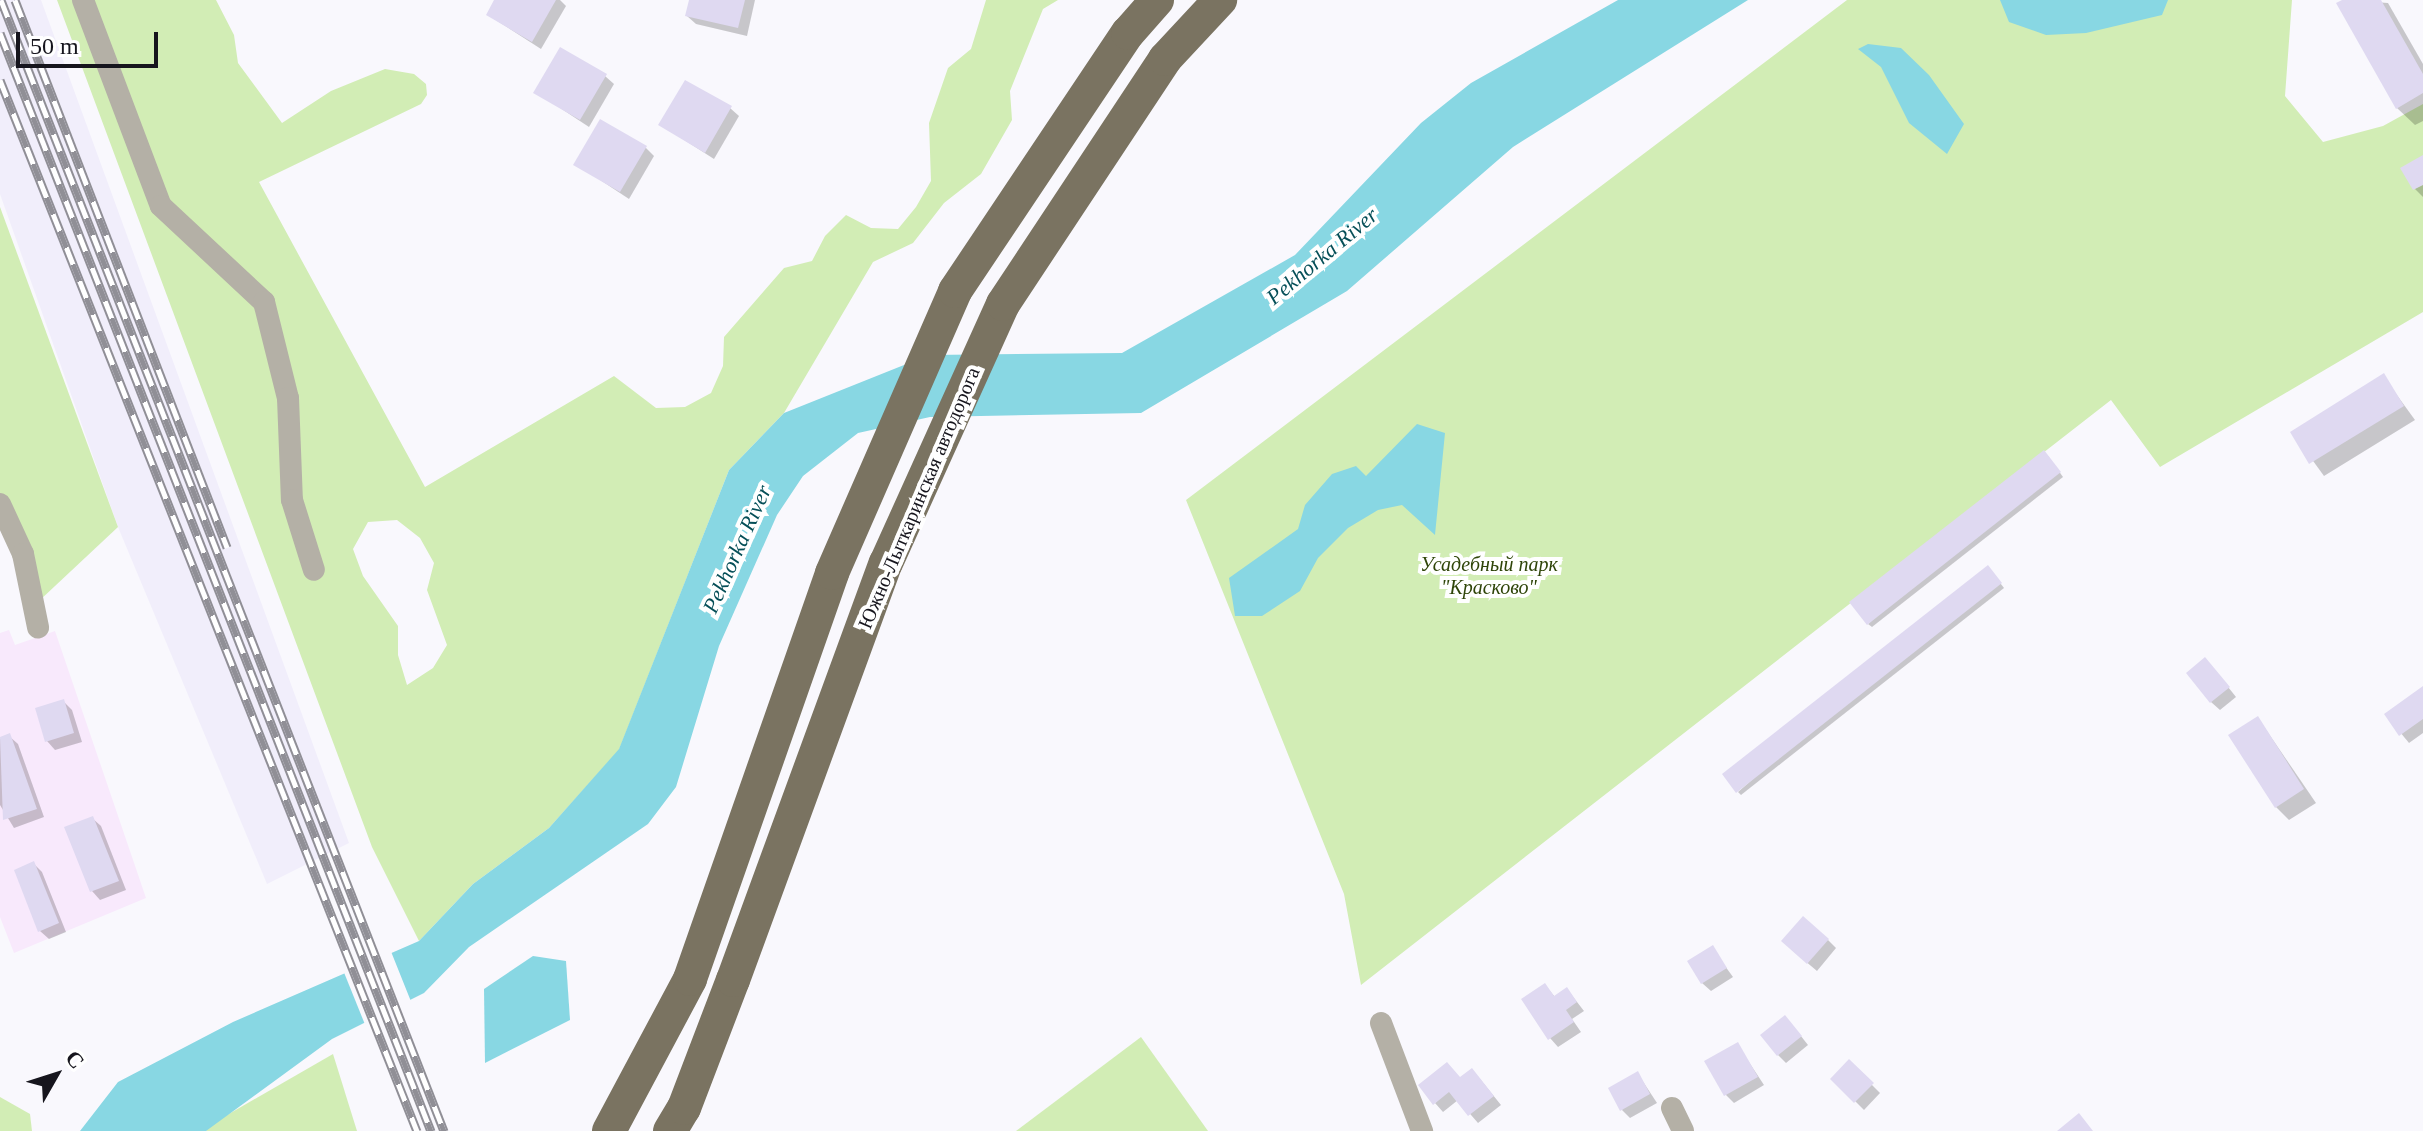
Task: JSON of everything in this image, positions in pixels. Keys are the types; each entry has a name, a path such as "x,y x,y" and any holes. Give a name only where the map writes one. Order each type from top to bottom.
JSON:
{"main road":[{"path":"609,1131 690,979 832,573 955,291 1128,33 1157,0"},
{"name":"Южно-Лыткаринская автодорога","path":"670,1131 684,1108 717,1023 886,563 1003,304 1165,59 1220,0"}],"street":[{"path":"83,0 161,206 264,302 288,398 292,500 314,570"},
{"path":"0,504 23,554 38,627"},
{"path":"1381,1023 1422,1131"},
{"path":"1672,1108 1683,1131"}],"shaded area":[{"path":"0,0 41,0 349,843 267,884 118,527 0,194"},
{"path":"9,630 15,645 55,631 146,898 14,953 0,917 0,633"}],"green space":[{"path":"57,0 216,0 234,35 238,63 282,123 331,91 385,69 414,74 426,84 427,95 421,104 259,182 425,487 614,376 656,408 685,407 711,393 723,366 724,337 784,268 812,261 825,236 846,215 871,228 898,229 916,207 931,181 929,123 948,68 971,49 986,0 1058,0 1043,9 1010,91 1012,120 981,174 944,203 913,243 873,262 784,413 729,470 619,750 549,828 473,884 419,941 372,847","holes":["397,520 420,538 434,563 427,590 447,645 433,668 407,685 398,655 398,626 363,576 353,549 368,522"]},
{"name":"Усадебный парк \"Красково\"","path":"1847,0 2292,0 2285,96 2323,142 2383,126 2423,104 2423,312 2160,467 2111,400 1361,985 1344,894 1186,500"},
{"path":"0,207 118,527 39,601 0,509"},
{"path":"1141,1037 1208,1131 1016,1131"},
{"path":"333,1054 357,1131 206,1131 208,1126"},
{"path":"0,1097 30,1114 32,1131 0,1131"}],"water":[{"name":"Pekhorka River","path":"1618,0 1748,0 1513,147 1347,291 1141,413 930,417 858,433 803,476 777,515 719,646 676,787 648,824 469,947 424,993 332,1039 206,1131 80,1131 118,1082 233,1022 419,941 473,884 549,828 619,749 729,470 784,413 929,355 1122,353 1295,255 1421,123 1471,83"},
{"path":"2000,0 2168,0 2162,15 2086,33 2046,35 2009,22"},
{"path":"1868,44 1901,48 1929,75 1964,124 1947,154 1909,123 1881,67 1858,49"},
{"path":"1417,424 1445,433 1435,535 1402,505 1378,510 1348,528 1318,558 1300,591 1262,616 1235,616 1229,578 1298,529 1305,505 1332,474 1356,466 1366,476"},
{"path":"533,956 566,961 570,1020 485,1063 484,989"}],"pier":[{"path":"390,949 412,1004 366,1027 343,970"}],"building":[{"path":"494,0 556,0 532,42 486,15"},
{"path":"689,0 745,0 738,28 685,16"},
{"path":"2342,0 2381,0 2423,74 2423,93 2396,109 2336,3"},
{"path":"560,47 607,74 580,120 533,93"},
{"path":"685,80 732,106 705,153 658,125"},
{"path":"600,119 647,146 620,192 573,165"},
{"path":"2423,155 2423,185 2413,190 2400,168"},
{"path":"2384,373 2404,406 2309,464 2290,432"},
{"path":"2044,450 2061,472 1867,625 1849,602"},
{"path":"1988,565 2002,583 1736,793 1722,774"},
{"path":"2205,657 2230,687 2210,703 2186,673"},
{"path":"2423,686 2423,719 2399,736 2384,714"},
{"path":"64,699 74,733 45,742 35,708"},
{"path":"2258,716 2304,789 2275,808 2228,735"},
{"path":"10,733 37,809 3,820 0,737"},
{"path":"93,816 119,881 90,892 64,827"},
{"path":"34,861 59,923 38,932 14,870"},
{"path":"1803,916 1829,939 1807,964 1781,941"},
{"path":"1713,945 1727,968 1701,984 1687,961"},
{"path":"1545,983 1554,996 1567,987 1577,1002 1566,1010 1574,1022 1548,1040 1521,999"},
{"path":"1785,1015 1802,1036 1777,1056 1760,1035"},
{"path":"1738,1042 1758,1077 1724,1096 1704,1061"},
{"path":"1849,1059 1874,1083 1854,1103 1830,1079"},
{"path":"1447,1062 1460,1077 1472,1068 1494,1096 1468,1116 1449,1092 1433,1105 1418,1085"},
{"path":"1638,1071 1650,1094 1620,1111 1608,1088"},
{"path":"2079,1113 2093,1131 2057,1131"}],"railway":[{"path":"1,0 444,1131"},
{"path":"15,0 227,547"},
{"path":"0,33 431,1131"},
{"path":"0,80 417,1131"}]}
